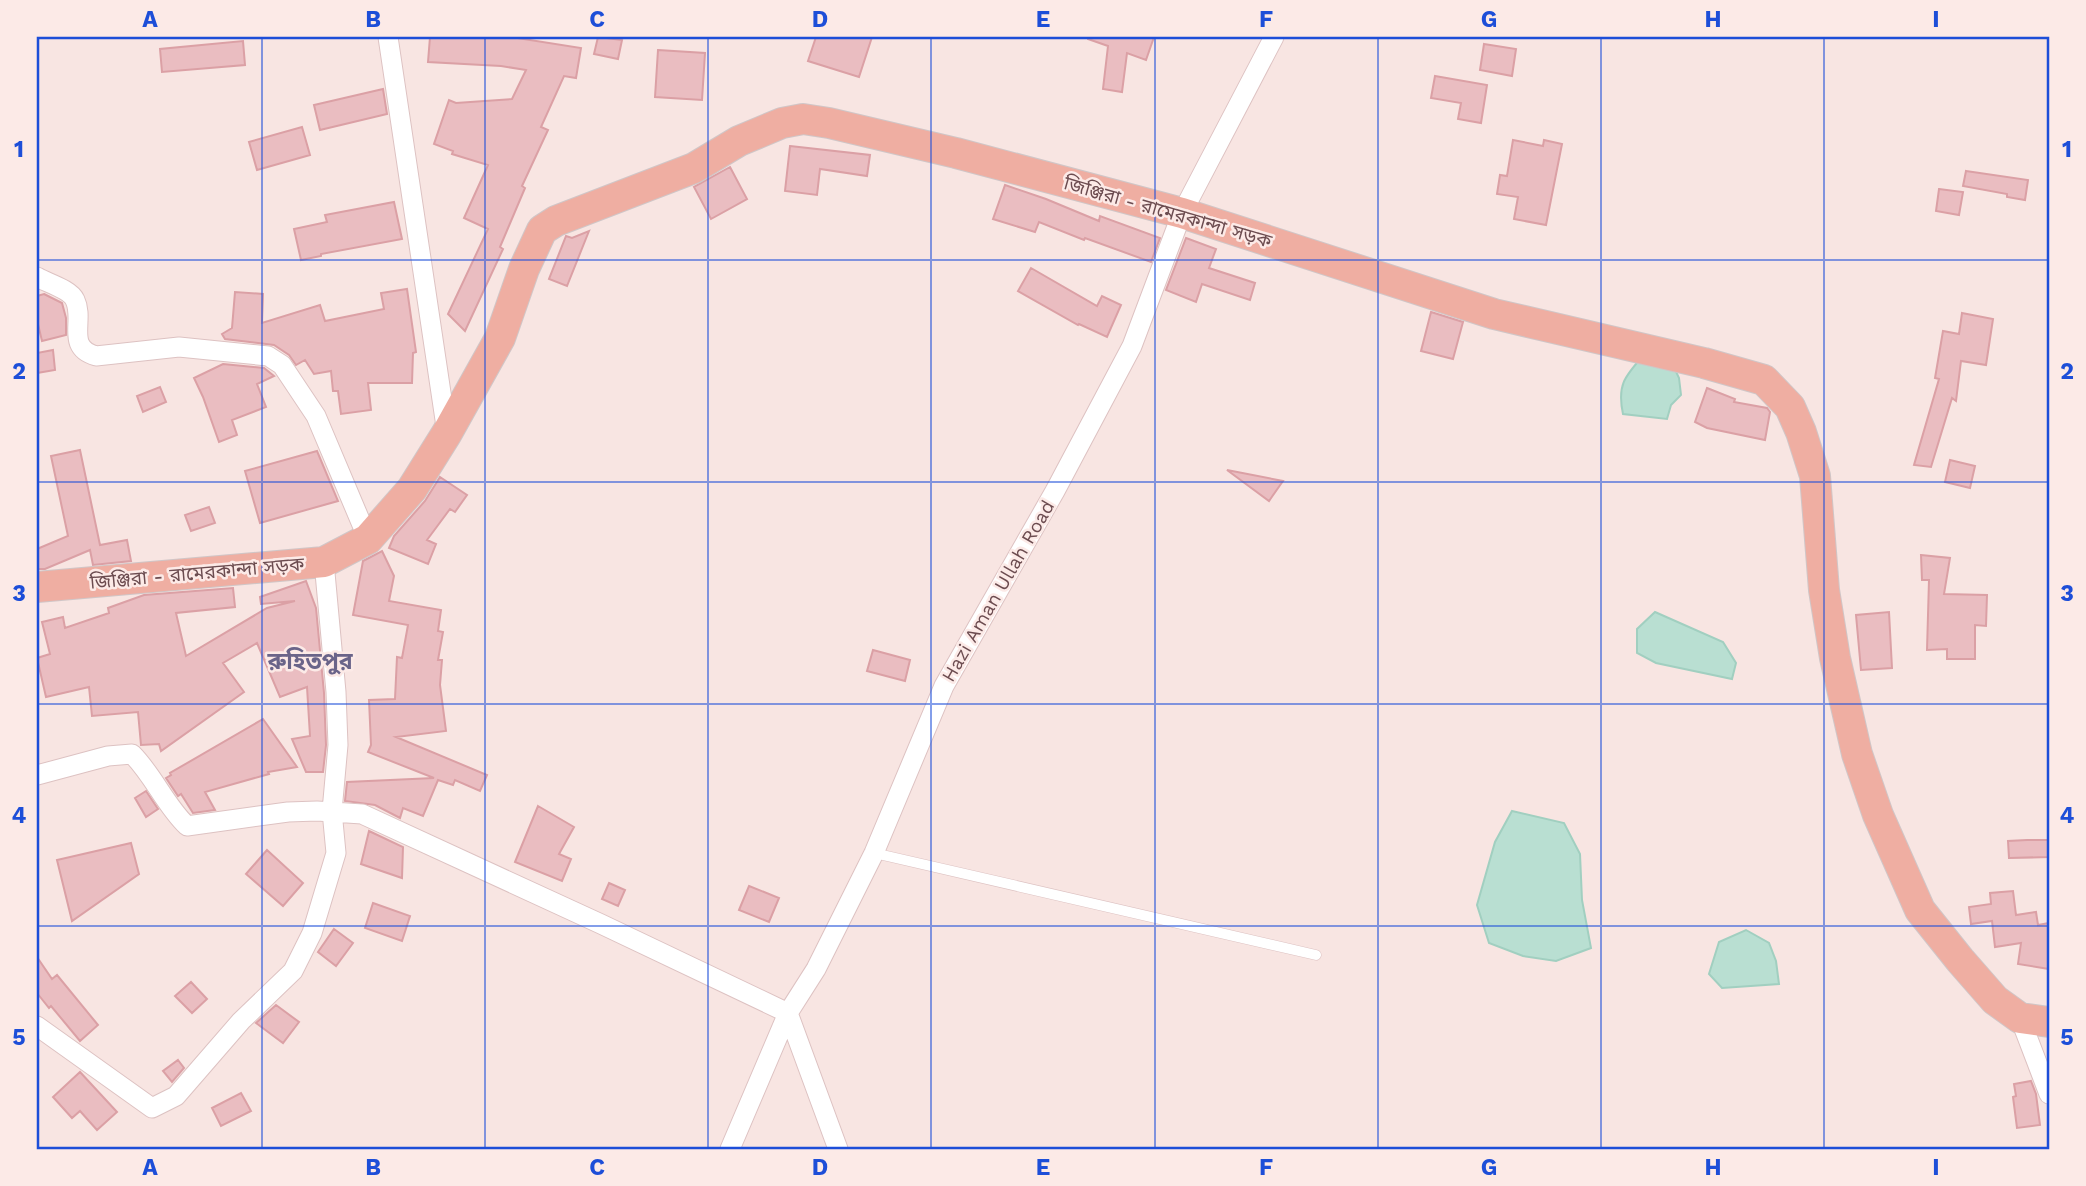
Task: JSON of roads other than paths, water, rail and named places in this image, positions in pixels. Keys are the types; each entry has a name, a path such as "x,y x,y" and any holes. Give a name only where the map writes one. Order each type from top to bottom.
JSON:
{"main road":[{"name":"জিঞ্জিরা - রামেরকান্দা সড়ক","path":"37,587 324,562 368,539 412,489 447,433 500,338 524,269 542,230 556,221 694,168 739,141 782,123 803,119 829,123 956,153 1182,213 1494,314 1704,363 1764,380 1790,407 1815,477 1824,590 1835,658 1857,754 1878,815 1920,910 1995,1000 2035,1020"}],"street":[{"path":"406,37 391,46 447,433"},
{"name":"Hazi Aman Ullah Road","path":"730,1149 788,1013 817,969 874,853 944,685 1055,491 1132,346 1182,213 1274,37"},
{"path":"37,277 75,299 78,339 83,351 89,354 96,356 179,347 268,356 282,365 316,416 368,539"},
{"path":"37,1026 152,1108 176,1096 241,1021 293,971 312,933 336,853 332,811 338,745 336,692 324,562"},
{"path":"37,775 108,756 132,754 145,767 174,813 187,826 288,812 332,811 362,814 788,1013 838,1149"},
{"path":"2035,1020 2049,1094"}],"lane":[{"path":"874,853 1316,955"}],"district":[{"name":"রুহিতপুর","path":"310,661"}]}
